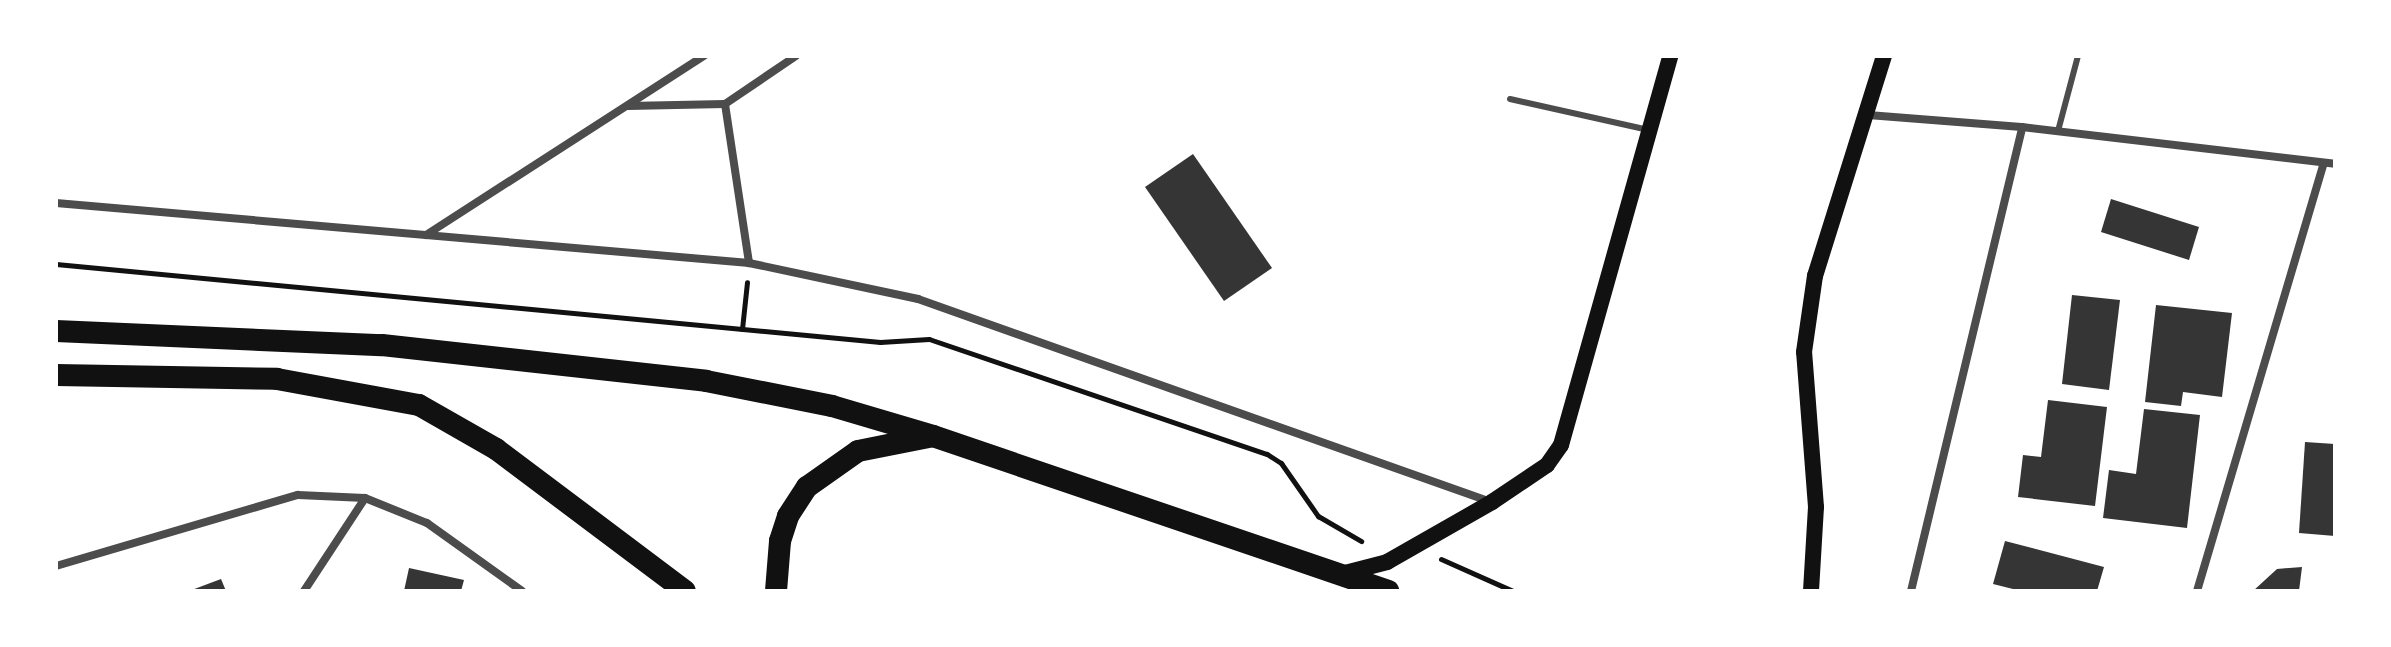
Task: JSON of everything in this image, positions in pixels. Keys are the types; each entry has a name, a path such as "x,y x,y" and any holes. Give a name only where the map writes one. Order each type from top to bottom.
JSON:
{"highway":[{"path":"56,331 382,345 706,381 832,406 933,436 1388,591"},
{"path":"56,375 277,379 419,405 496,449 685,591"},
{"path":"776,591 780,541 788,516 807,487 858,451 933,436"}],"main road":[{"path":"1341,574 1387,562 1492,502 1547,465 1561,445 1670,56"},
{"path":"1811,591 1816,507 1804,352 1815,276 1884,56"}],"street":[{"path":"426,236 704,56"},
{"path":"627,106 725,104 796,56"},
{"path":"725,104 749,263"},
{"path":"1868,115 2022,127 2335,164"},
{"path":"1911,591 2022,127"},
{"path":"2197,591 2324,163"},
{"path":"56,203 749,263 918,299 1492,502"},
{"path":"56,566 298,495 365,498 427,523 522,591"},
{"path":"304,591 365,498"}],"lane":[{"path":"2058,131 2078,56"},
{"path":"1510,99 1649,130"}],"path":[{"path":"742,329 749,263"}],"building":[{"path":"1193,154 1272,268 1224,301 1145,187"},
{"path":"2111,199 2199,227 2189,260 2101,232"},
{"path":"2072,295 2120,300 2109,390 2062,384"},
{"path":"2156,305 2232,313 2222,397 2183,392 2181,406 2145,402"},
{"path":"2048,400 2107,407 2095,506 2018,497 2023,455 2041,457"},
{"path":"2144,409 2200,415 2187,528 2103,518 2109,470 2136,474"},
{"path":"2305,442 2335,444 2335,536 2299,533"},
{"path":"2005,541 2104,567 2097,591 2021,591 1993,584"},
{"path":"2302,567 2299,591 2253,591 2277,569"},
{"path":"409,568 464,580 461,591 404,591"},
{"path":"221,579 226,591 189,591"}]}
